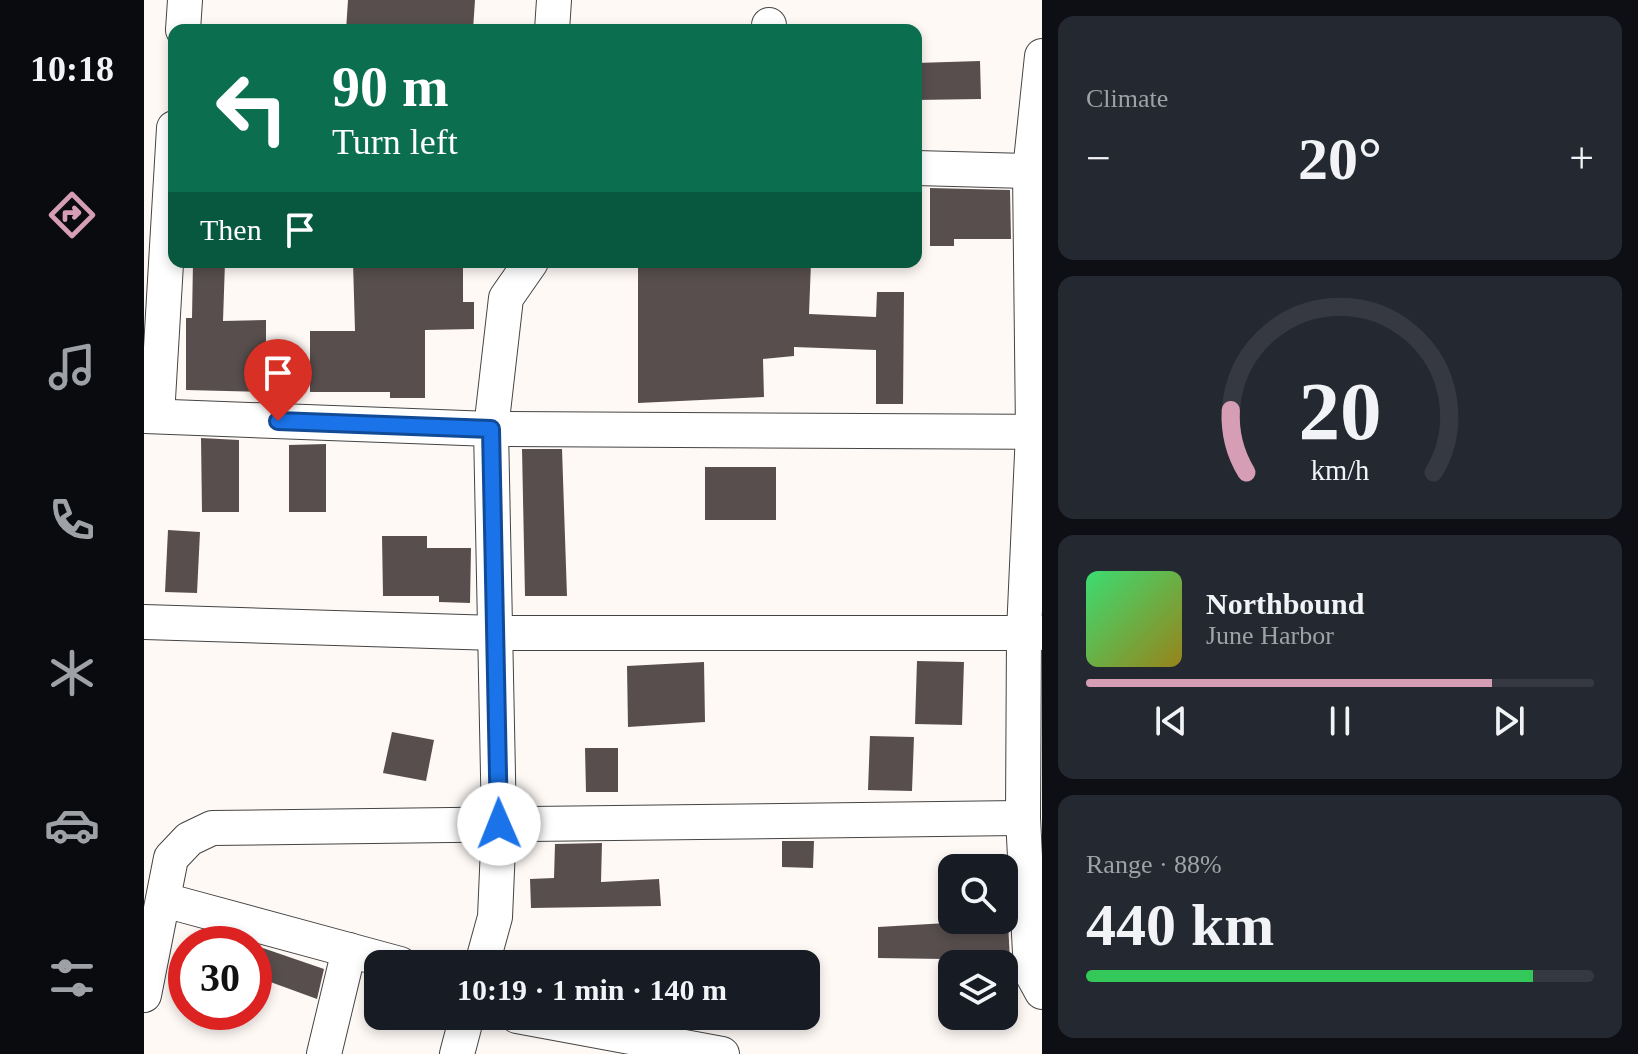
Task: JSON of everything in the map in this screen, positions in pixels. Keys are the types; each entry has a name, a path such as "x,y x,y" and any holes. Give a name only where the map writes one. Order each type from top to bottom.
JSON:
{"street":[{"path":"183,24 185,0"},
{"path":"552,24 554,0"},
{"path":"1042,56 1030,171 1038,432 1033,632 1023,818 1031,972 1042,992"},
{"path":"922,168 1030,171"},
{"path":"168,172 155,254 150,416 491,429 1038,432"},
{"path":"486,950 495,917 499,824 491,429 506,298 527,268"},
{"path":"144,622 496,633 1033,632"},
{"path":"144,995 171,858 189,839 212,828 1023,818"},
{"path":"164,900 364,954"},
{"path":"324,1054 349,950"},
{"path":"457,1054 463,1030"},
{"path":"593,1030 722,1054"}],"building":[{"path":"348,0 475,0 473,24 346,24"},
{"path":"980,61 981,99 922,100 922,63"},
{"path":"930,188 1010,190 1011,239 954,239 954,246 930,246"},
{"path":"193,268 225,268 223,321 266,320 266,392 186,390 186,318 192,318"},
{"path":"353,268 463,268 463,302 474,302 474,329 425,330 425,398 390,398 390,392 310,392 310,331 355,331"},
{"path":"638,268 811,268 809,314 876,317 877,292 904,292 903,404 876,404 876,350 794,347 794,356 763,359 764,397 638,403"},
{"path":"201,438 239,440 239,512 202,512"},
{"path":"326,444 326,512 289,512 289,445"},
{"path":"522,449 562,449 567,596 525,596"},
{"path":"705,467 776,467 776,520 705,520"},
{"path":"168,530 200,532 197,593 165,592"},
{"path":"382,536 427,536 427,548 471,548 470,603 439,602 439,596 383,596"},
{"path":"917,661 964,662 962,725 915,724"},
{"path":"704,662 705,722 628,727 627,666"},
{"path":"392,732 434,740 426,781 383,773"},
{"path":"870,736 914,737 912,791 868,790"},
{"path":"585,748 618,748 618,792 586,792"},
{"path":"782,841 814,841 813,868 782,867"},
{"path":"602,843 601,882 659,879 661,906 531,908 530,879 554,878 555,844"},
{"path":"938,924 938,934 1009,934 1009,950 938,950 938,959 878,958 878,927"},
{"path":"272,951 324,969 317,999 272,983"}],"route":[{"path":"278,421 491,429 499,824"}]}
